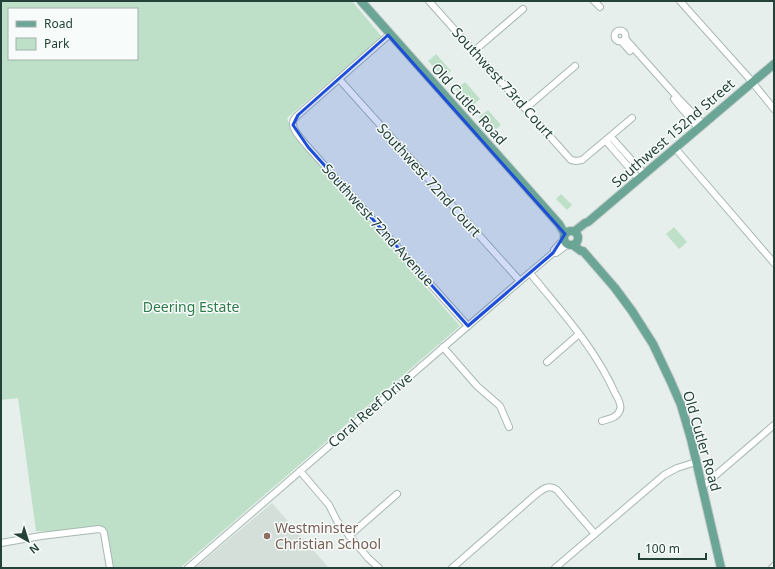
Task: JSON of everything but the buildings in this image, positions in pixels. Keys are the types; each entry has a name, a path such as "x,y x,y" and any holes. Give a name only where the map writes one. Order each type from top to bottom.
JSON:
{"main road":[{"name":"Old Cutler Road","path":"361,1 559,224 580,244 584,249 583,252 611,284 646,333 659,355 681,406 689,433 721,568"},
{"name":"Southwest 152nd Street","path":"571,237 585,223 642,177 774,64"}],"street":[{"name":"Southwest 73rd Court","path":"429,1 574,161 586,158 609,139"},
{"path":"594,1 600,7"},
{"path":"680,1 774,109"},
{"path":"474,51 523,9"},
{"path":"339,79 390,34"},
{"path":"624,40 701,126"},
{"path":"526,108 575,66"},
{"name":"Southwest 72nd Avenue","path":"339,79 293,120 293,125 296,132 468,326"},
{"name":"Southwest 72nd Court","path":"339,79 520,281"},
{"path":"632,118 609,139 642,177"},
{"path":"675,148 774,263"},
{"name":"Coral Reef Drive","path":"188,568 530,273 553,253 554,250 571,237"},
{"path":"530,273 554,300 580,334 614,390 620,405 620,411 616,416 602,422"},
{"path":"547,362 580,334"},
{"path":"443,347 478,387 500,406 508,427"},
{"path":"702,487 774,425"},
{"path":"555,568 665,473 696,462"},
{"path":"300,471 330,506 338,522 349,536 379,568"},
{"path":"452,568 533,497 547,487 555,488 560,492 595,534"},
{"path":"349,536 397,494"},
{"path":"1,544 42,536 96,529 102,530 110,568"}],"highlighted area":[{"path":"388,35 565,234 553,253 468,326 308,147 293,125 298,115"}],"shaded area":[{"name":"Westminster Christian School","path":"272,503 329,568 195,568"}],"green space":[{"name":"Deering Estate","path":"1,1 352,1 382,37 287,118 294,136 460,326 180,568 112,568 104,526 50,532 36,531 18,398 1,400"},
{"path":"436,54 451,71 444,78 428,61"},
{"path":"465,82 480,99 471,107 456,89"},
{"path":"488,110 501,125 493,132 479,117"},
{"path":"561,194 572,205 567,210 556,199"},
{"path":"674,227 687,242 679,249 666,234"}],"place":[{"name":"Westminster Christian School","path":"267,536"}]}
